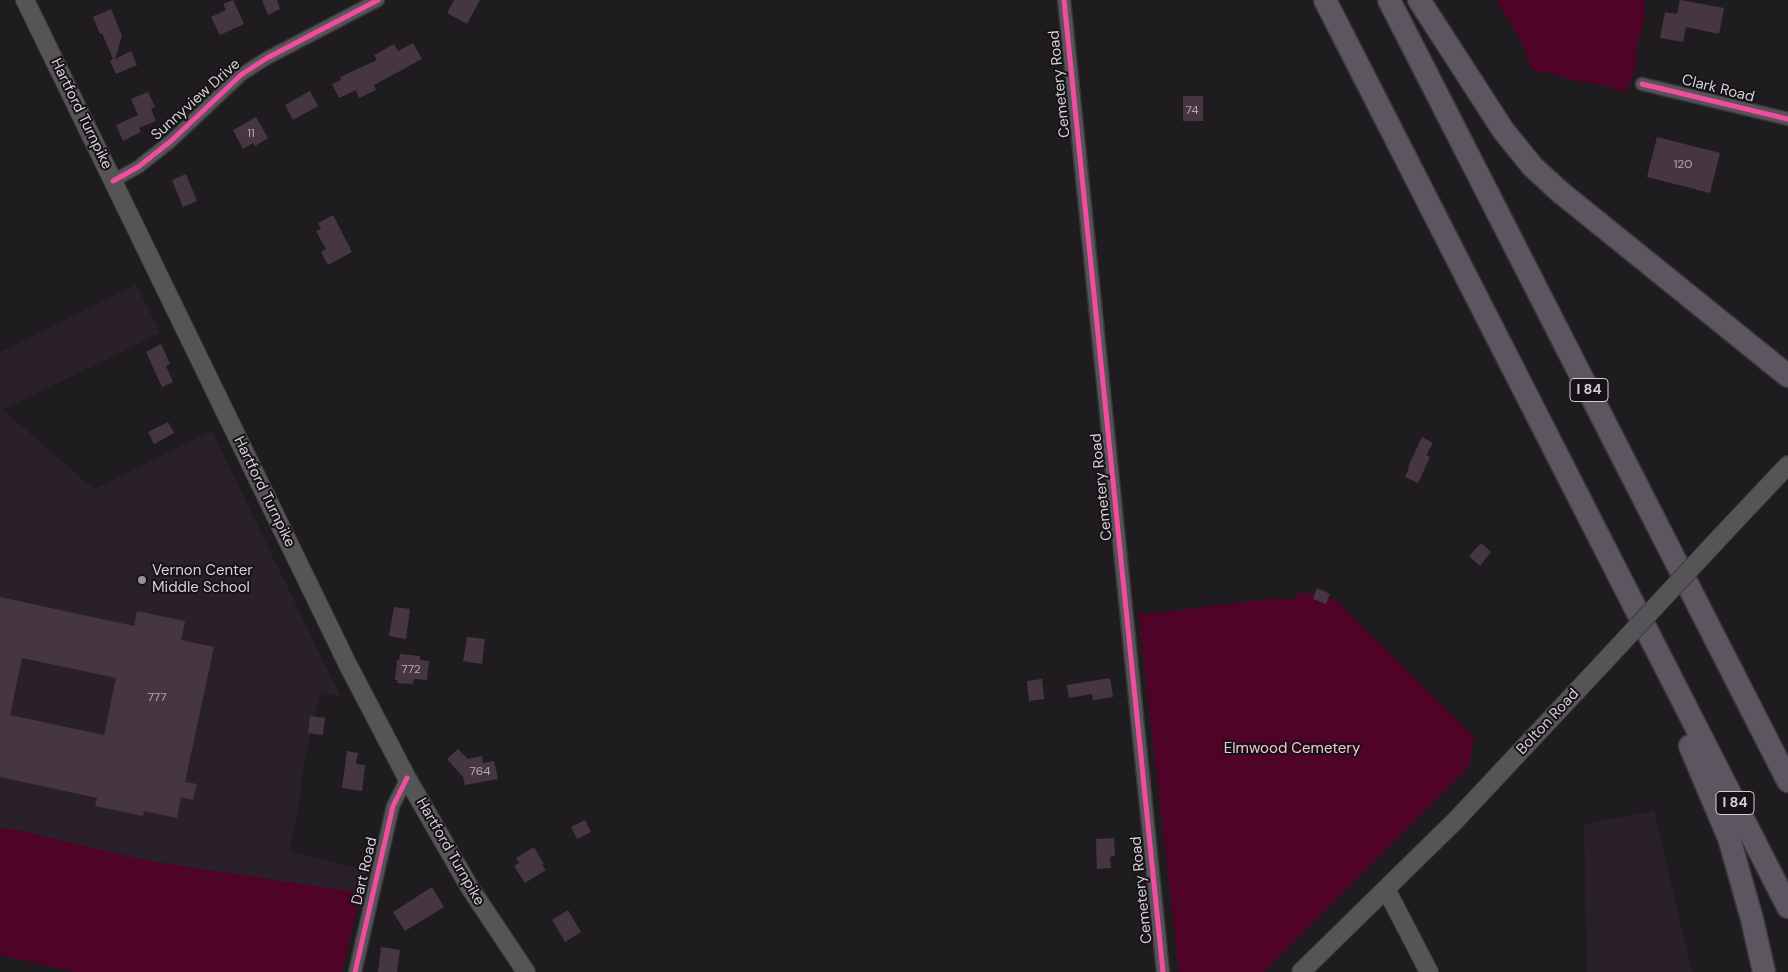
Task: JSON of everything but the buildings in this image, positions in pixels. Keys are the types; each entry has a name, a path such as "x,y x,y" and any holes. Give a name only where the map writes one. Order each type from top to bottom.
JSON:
{"highway":[{"name":"I 84","path":"1325,0 1788,907"},
{"name":"I 84","path":"1389,0 1788,781"},
{"path":"1419,0 1503,130 1532,166 1559,191 1788,376"},
{"path":"1681,698 1683,720 1690,747 1729,838 1752,919 1764,972"}],"main road":[{"name":"Hartford Turnpike","path":"25,0 348,665 407,778 470,888 526,972"},
{"name":"Bolton Road","path":"1301,972 1456,820 1788,465"},
{"path":"1386,889 1430,972"}],"street":[{"name":"Sunnyview Drive","path":"113,181 138,167 171,141 242,74 267,58 378,0"},
{"name":"Cemetery Road","path":"1064,0 1163,972"},
{"name":"Clark Road","path":"1642,84 1788,119"},
{"name":"Dart Road","path":"355,972 393,806 407,778"}],"shaded area":[{"name":"Vernon Center Middle School","path":"136,285 160,333 3,410 94,489 212,431 342,698 322,692 313,718 289,852 366,870 342,972 79,972 0,955 0,352"},
{"path":"1654,811 1692,972 1587,972 1584,824"}],"green space":[{"path":"1497,0 1645,0 1644,20 1637,47 1635,67 1628,88 1625,91 1620,91 1606,86 1568,79 1551,73 1536,72 1530,65 1522,43"},
{"name":"Elmwood Cemetery","path":"1298,593 1313,593 1336,600 1474,737 1469,767 1264,972 1179,972 1138,611 1147,614 1278,598 1296,600"},
{"path":"0,828 21,831 149,861 361,893 342,972 77,972 0,955"}],"cycle path":[{"path":"113,181 138,167 171,141 242,74 267,58 378,0"},
{"path":"1064,0 1163,972"},
{"path":"1642,84 1788,119"},
{"path":"355,972 393,806 407,778"}],"place":[{"name":"Vernon Center Middle School","path":"142,580"}]}
